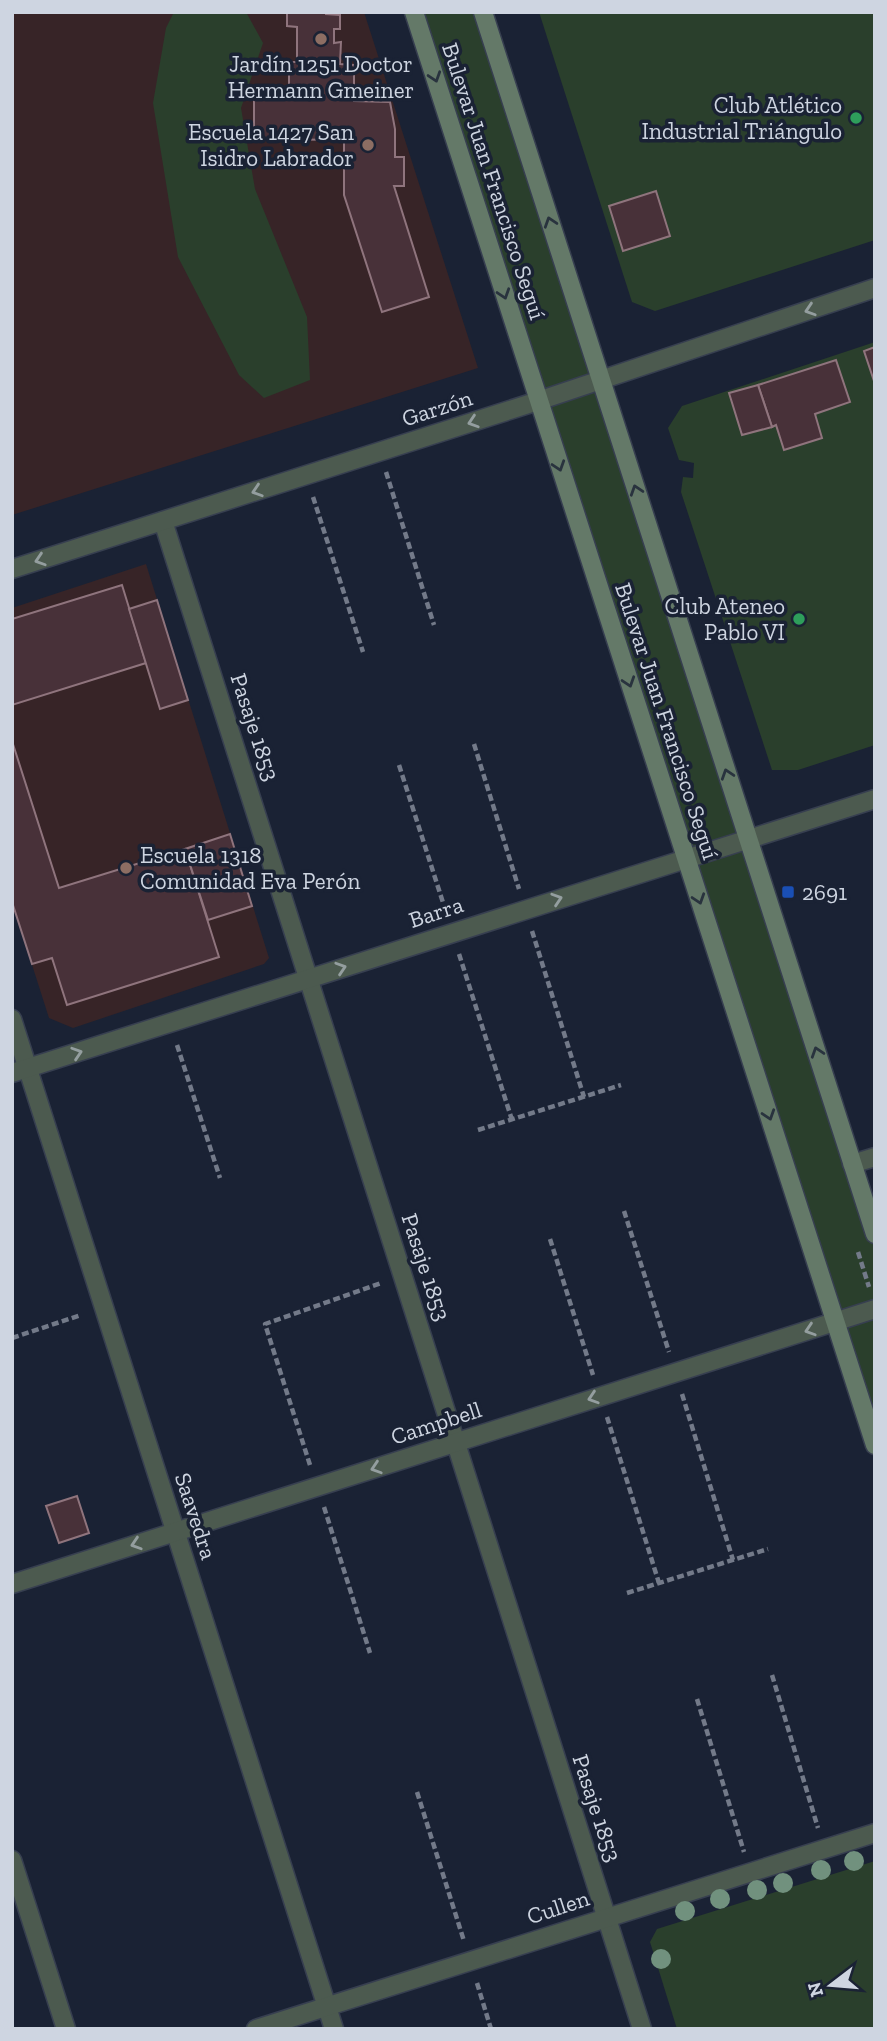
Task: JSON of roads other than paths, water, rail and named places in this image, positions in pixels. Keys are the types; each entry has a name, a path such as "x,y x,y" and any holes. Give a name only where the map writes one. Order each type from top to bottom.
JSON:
{"main road":[{"name":"Bulevar Juan Francisco Seguí","path":"414,12 875,1445"},
{"name":"Bulevar Juan Francisco Seguí","path":"483,12 875,1234"}],"street":[{"name":"Garzón","path":"12,569 538,401 875,288"},
{"name":"Pasaje 1853","path":"163,521 642,2029"},
{"name":"Barra","path":"20,1071 875,799"},
{"name":"Saavedra","path":"12,1019 20,1071 104,1308 334,2029"},
{"path":"852,1164 875,1157"},
{"name":"Campbell","path":"12,1584 875,1309"},
{"name":"Cullen","path":"256,2029 875,1833"},
{"path":"12,1860 66,2029"}],"place":[{"name":"Jardín 1251 Doctor Hermann Gmeiner","path":"321,39"},
{"name":"Club Atlético Industrial Triángulo","path":"856,118"},
{"name":"Escuela 1427 San Isidro Labrador","path":"368,145"},
{"name":"Club Ateneo Pablo VI","path":"799,619"},
{"name":"Escuela 1318 Comunidad Eva Perón","path":"126,868"},
{"name":"2691","path":"788,892"}]}
